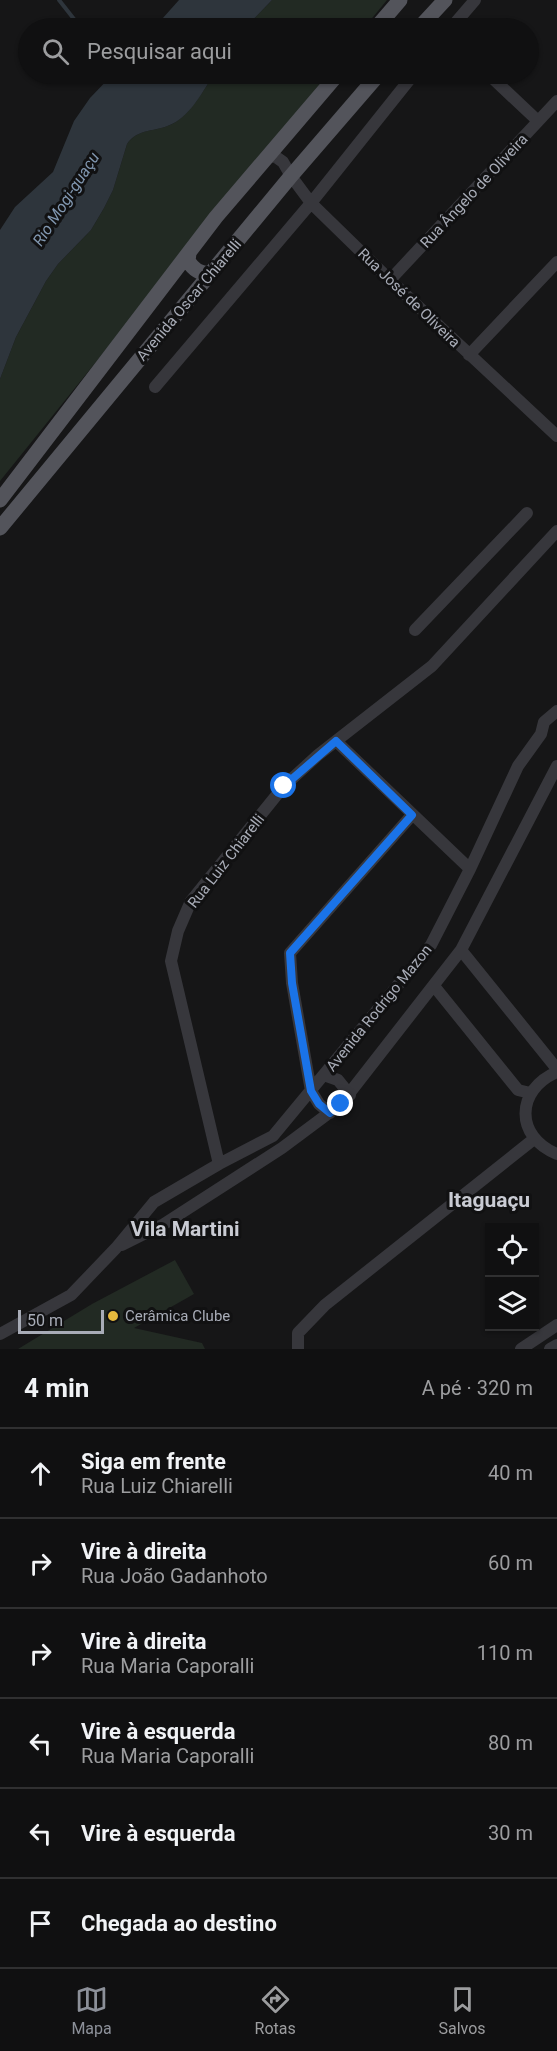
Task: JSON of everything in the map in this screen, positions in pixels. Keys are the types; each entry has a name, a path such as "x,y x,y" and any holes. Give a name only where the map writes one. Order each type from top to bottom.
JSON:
{"main road":[{"path":"385,18 400,0"},
{"path":"428,18 445,0"},
{"name":"Avenida Oscar Chiarelli","path":"0,500 222,210 330,84"},
{"name":"Avenida Oscar Chiarelli","path":"0,528 291,176 370,84"},
{"path":"189,252 188,261 192,267 199,272 210,274"}],"street":[{"path":"460,18 475,0"},
{"path":"155,387 311,203 406,84"},
{"path":"499,84 538,121"},
{"name":"Rua Ângelo de Oliveira","path":"390,280 557,101"},
{"name":"Rua José de Oliveira","path":"269,156 276,157 283,162 311,203 390,280 469,355 556,432"},
{"path":"469,355 557,262"},
{"path":"415,630 527,513"},
{"name":"Rua Luiz Chiarelli","path":"219,1164 171,961 178,932 191,901 284,786 336,741 432,666 557,531"},
{"name":"Avenida Rodrigo Mazon","path":"116,1248 154,1202 273,1136 431,945 470,869 518,766 541,734 544,722 557,711"},
{"path":"336,741 470,869"},
{"name":"Avenida Rodrigo Mazon","path":"116,1248 164,1224 282,1148 330,1113 350,1095 461,950 557,766"},
{"path":"330,1113 319,1104 311,1091 292,983 290,953 412,815"},
{"path":"461,950 557,1070 545,1077 530,1093 525,1113 527,1127 534,1139 544,1149 557,1154"},
{"path":"434,986 518,1090 530,1093"},
{"path":"324,1075 338,1080 350,1095"},
{"path":"298,1349 298,1333 325,1305 534,1139"},
{"path":"0,1334 71,1295 116,1248"},
{"path":"521,1349 557,1325"},
{"path":"550,1349 557,1345"}],"shaded area":[{"path":"272,0 387,0 372,18 255,18"},
{"path":"208,84 320,84 0,481 0,379 16,337 46,281 58,264 91,230 104,208 113,190 127,144 136,135 166,127 179,120 196,102"},
{"name":"Cerâmica Clube","path":"175,1260 194,1294 134,1328 202,1343 205,1349 18,1349 92,1304"}],"water":[{"path":"179,0 272,0 255,18 163,18"},
{"name":"Rio Mogi-guaçu","path":"103,84 208,84 196,102 179,120 166,127 136,135 127,144 113,190 104,208 91,230 58,264 46,281 16,337 0,379 0,230 15,207 53,172 74,121"}],"waterway":[{"path":"59,0 73,18"}],"place":[{"name":"Cerâmica Clube","path":"113,1316"}],"district":[{"name":"Itaguaçu","path":"489,1200"},
{"name":"Vila Martini","path":"185,1229"}],"route":[{"path":"284,786 336,741 412,815 290,953 292,983 311,1091 319,1104 330,1113 341,1104"}]}
